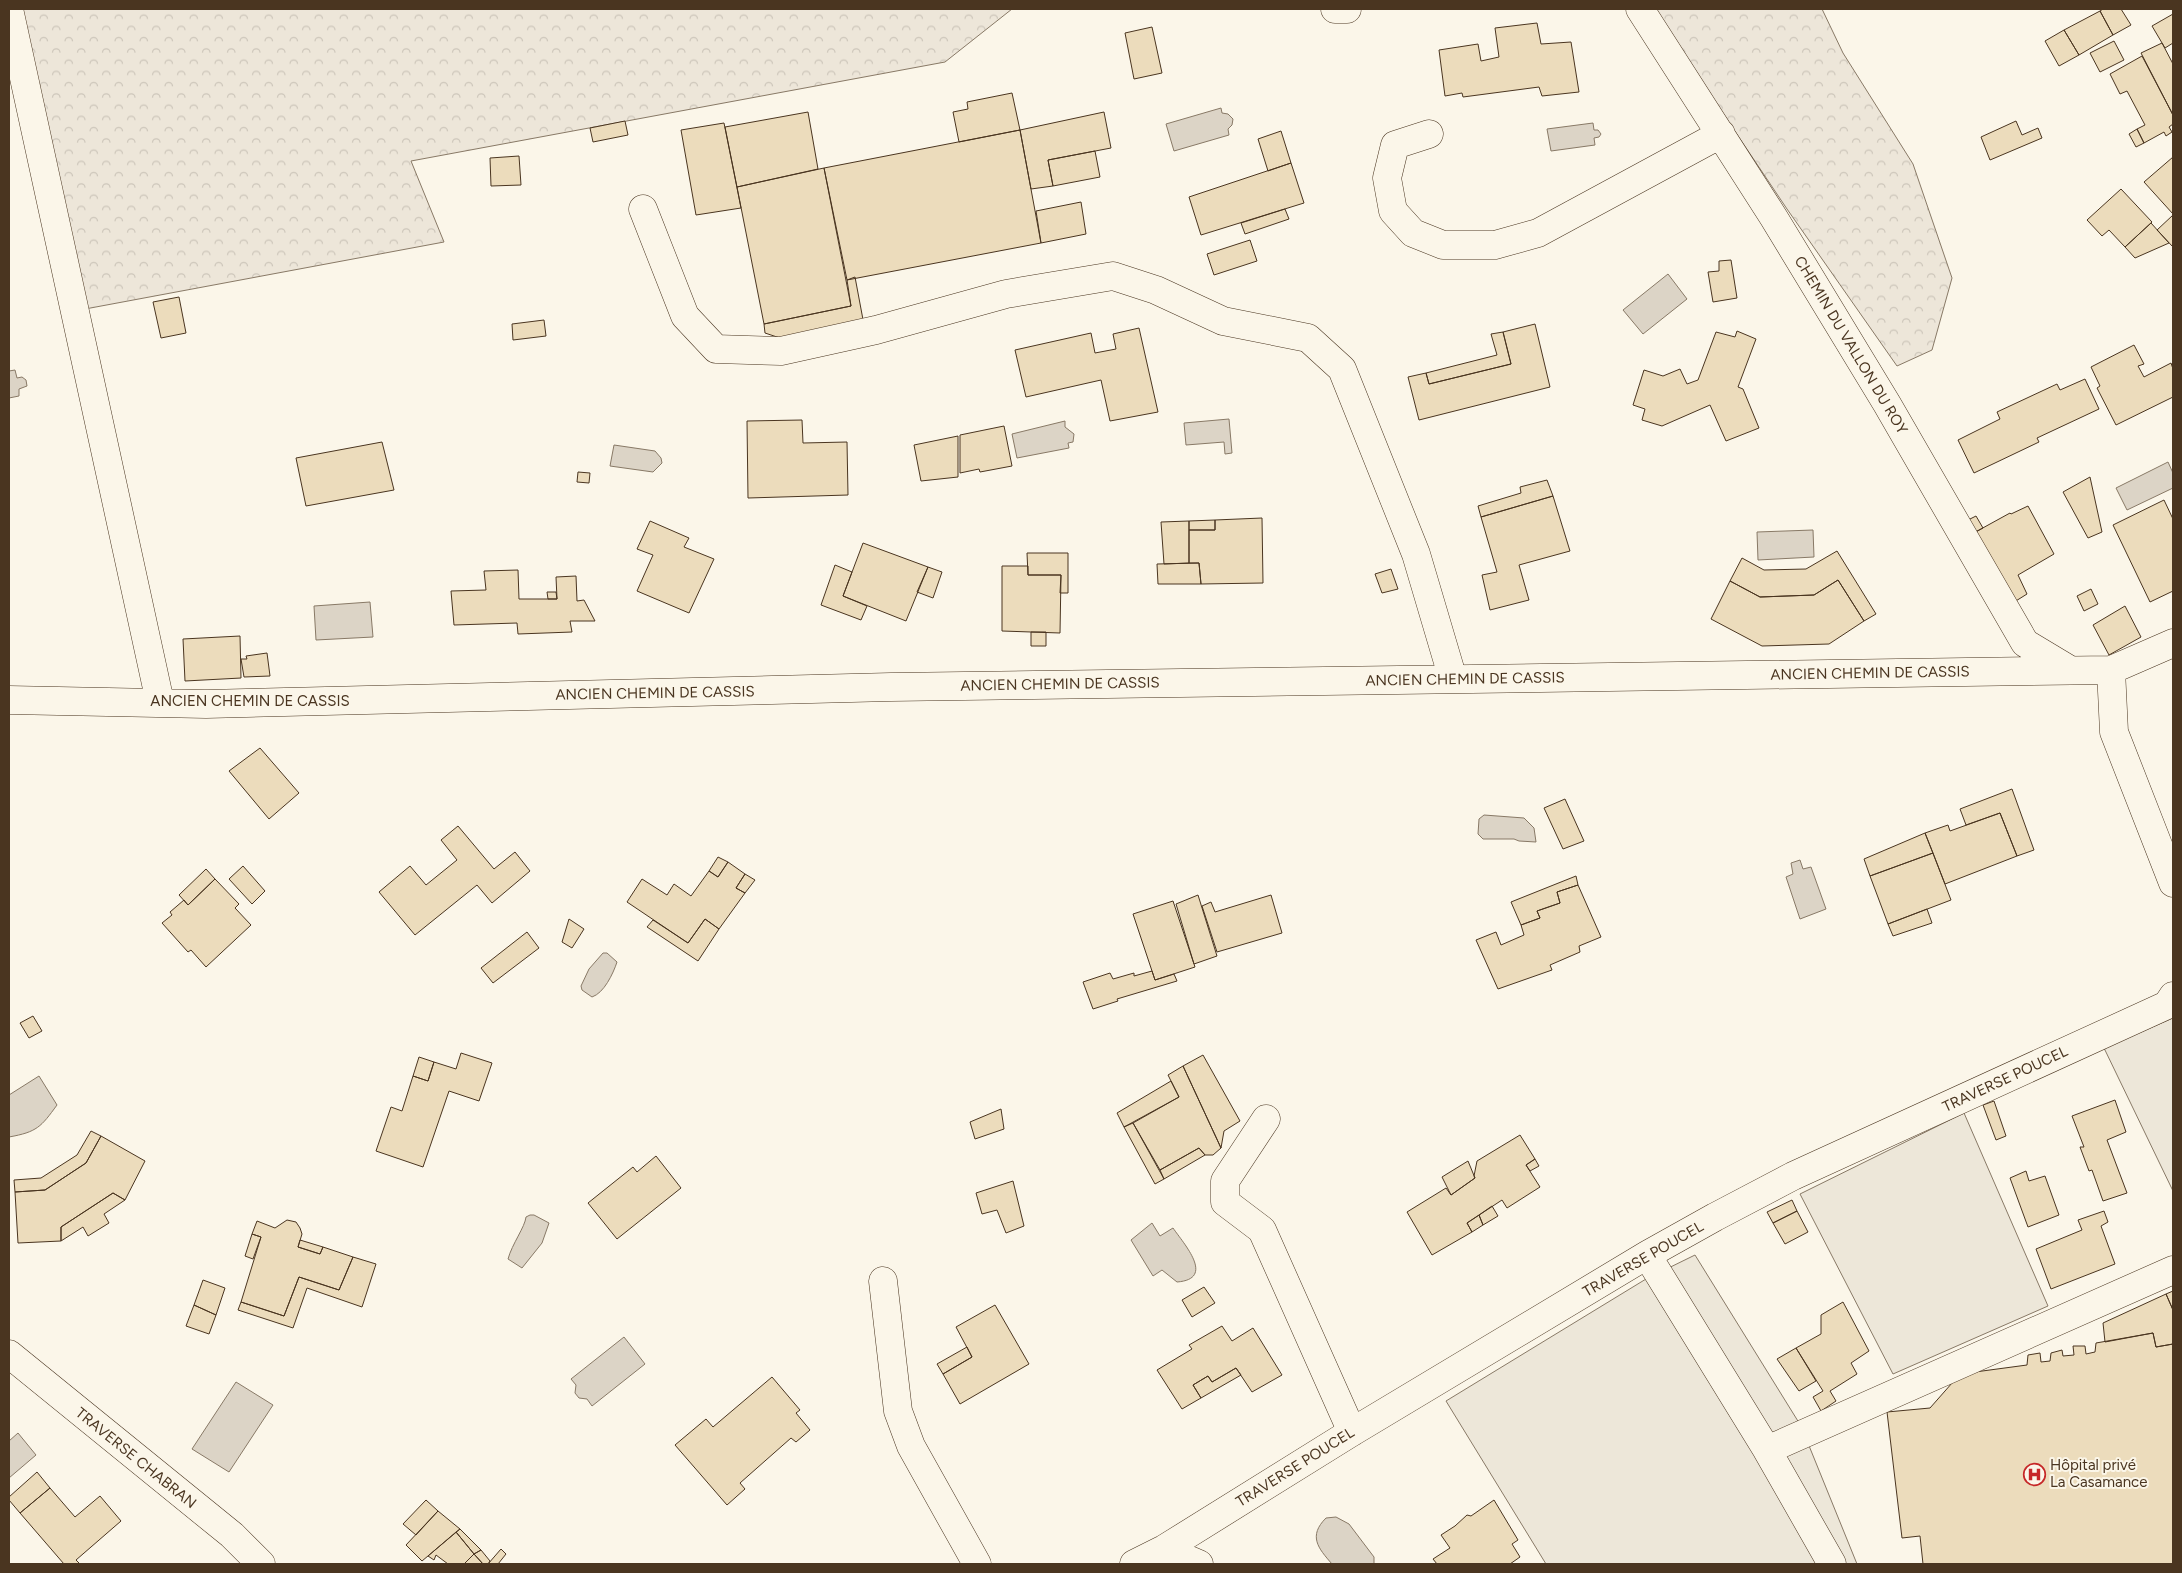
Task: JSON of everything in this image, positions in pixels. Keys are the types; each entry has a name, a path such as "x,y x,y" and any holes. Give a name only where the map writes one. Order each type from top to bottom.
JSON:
{"street":[{"path":"9,9 160,702"},
{"path":"1335,9 1347,9"},
{"name":"CHEMIN DU VALLON DU ROY","path":"1640,9 1721,134 1887,404 2025,642 2070,670"},
{"path":"1429,134 1395,146 1387,178 1393,211 1413,234 1442,244 1495,245 1538,233 1721,134"},
{"path":"643,209 685,316 716,349 781,350 876,330 1006,294 1113,276 1156,290 1224,321 1308,338 1342,369 1416,554 1453,679"},
{"path":"2173,643 2111,670 2114,732 2173,883"},
{"name":"ANCIEN CHEMIN DE CASSIS","path":"9,700 206,704 891,687 2111,670"},
{"name":"TRAVERSE POUCEL","path":"1134,1564 1164,1549 1352,1432 1647,1255 1793,1176 2167,1005 2173,996"},
{"path":"1266,1119 1225,1181 1225,1202 1262,1230 1352,1432"},
{"path":"1647,1255 1767,1450 1832,1564"},
{"path":"1767,1450 2173,1270"},
{"path":"883,1281 898,1411 911,1446 977,1564"},
{"name":"TRAVERSE CHABRAN","path":"9,1354 232,1535 261,1564"},
{"path":"1164,1549 1199,1564"}],"green space":[{"path":"11,9 1012,9 945,62 411,161 444,242 69,312"},
{"path":"1653,9 1822,9 1843,53 1913,164 1952,278 1932,350 1897,366 1787,209"}],"shaded area":[{"path":"1221,108 1222,113 1228,114 1233,119 1232,125 1228,129 1229,135 1174,151 1166,124"},
{"path":"1593,123 1594,130 1598,130 1601,134 1599,137 1594,138 1595,145 1551,151 1547,129"},
{"path":"1668,274 1687,299 1643,334 1623,310"},
{"path":"15,370 17,378 22,377 26,380 27,386 19,389 19,396 9,398 9,371"},
{"path":"1229,419 1232,453 1225,454 1224,442 1186,445 1184,423"},
{"path":"1065,421 1065,427 1074,434 1073,442 1068,443 1069,448 1017,458 1012,434"},
{"path":"614,445 655,451 661,458 662,463 653,472 610,466"},
{"path":"2168,462 2173,473 2173,488 2127,510 2116,488"},
{"path":"1813,530 1814,557 1758,560 1757,532"},
{"path":"370,602 373,637 316,640 314,606"},
{"path":"1484,815 1524,818 1534,828 1536,842 1514,839 1483,839 1478,834 1479,819"},
{"path":"1800,860 1803,869 1811,867 1826,909 1800,919 1786,877 1793,874 1791,863"},
{"path":"603,953 607,953 617,962 604,987 592,997 582,990 581,986 589,969"},
{"path":"2173,1018 2173,1191 2104,1048"},
{"path":"39,1076 57,1105 47,1119 38,1127 26,1133 9,1137 9,1095"},
{"path":"1964,1113 2048,1306 1893,1374 1800,1194"},
{"path":"534,1215 549,1223 542,1243 522,1268 508,1259 526,1217"},
{"path":"1152,1223 1160,1236 1173,1228 1194,1260 1196,1268 1194,1275 1177,1282 1162,1270 1153,1276 1131,1240"},
{"path":"1695,1255 1801,1426 1857,1564 1546,1564 1446,1401 1646,1279"},
{"path":"624,1337 645,1364 592,1406 587,1399 579,1398 575,1393 576,1385 571,1379"},
{"path":"236,1382 273,1405 229,1472 192,1449"},
{"path":"18,1433 36,1455 9,1478 9,1441"},
{"path":"1336,1517 1349,1524 1374,1557 1374,1564 1332,1564 1327,1558 1317,1542 1317,1531 1326,1518"}],"building":[{"path":"2103,9 2121,9 2131,25 2113,35 2100,11"},
{"path":"2100,11 2113,35 2079,55 2064,30"},
{"path":"2173,14 2173,43 2165,48 2152,26"},
{"path":"1537,23 1541,44 1571,42 1579,92 1542,96 1539,87 1463,97 1462,93 1445,96 1439,50 1478,44 1481,61 1499,57 1495,28"},
{"path":"1152,27 1162,73 1134,79 1125,33"},
{"path":"2064,30 2079,55 2059,66 2045,41"},
{"path":"2114,41 2124,60 2100,72 2090,53"},
{"path":"2162,43 2173,64 2173,115 2141,53"},
{"path":"2142,56 2173,115 2173,124 2169,127 2172,132 2166,136 2164,132 2144,143 2137,129 2145,125 2127,91 2120,94 2110,74"},
{"path":"1012,93 1020,130 959,142 953,112 968,109 967,102"},
{"path":"808,112 818,169 737,187 725,127"},
{"path":"1104,112 1111,148 1048,160 1053,186 1031,189 1020,130"},
{"path":"625,121 628,135 593,142 590,128"},
{"path":"2016,121 2022,135 2038,128 2042,138 1990,160 1981,137"},
{"path":"724,123 741,208 696,215 681,130"},
{"path":"2137,129 2144,143 2136,147 2129,134"},
{"path":"1020,130 1041,243 847,280 824,168"},
{"path":"1281,131 1291,163 1268,171 1258,139"},
{"path":"1095,151 1100,177 1053,186 1048,160"},
{"path":"519,156 521,185 491,186 490,158"},
{"path":"2173,157 2173,214 2144,182"},
{"path":"1291,163 1304,203 1201,235 1189,197"},
{"path":"824,168 851,306 764,324 737,187"},
{"path":"2121,189 2152,222 2125,247 2109,230 2102,236 2087,220"},
{"path":"1081,202 1086,234 1041,243 1036,211"},
{"path":"1285,209 1289,219 1245,234 1241,223"},
{"path":"2173,215 2173,247 2157,230"},
{"path":"2151,223 2169,243 2135,258 2125,247"},
{"path":"1250,240 1257,261 1214,275 1207,254"},
{"path":"1731,260 1737,298 1713,302 1708,272 1719,271 1719,261"},
{"path":"855,277 864,325 786,340 765,333 764,324 851,306 847,280"},
{"path":"179,297 186,333 161,338 153,302"},
{"path":"544,320 546,336 513,340 512,324"},
{"path":"1535,324 1550,387 1419,420 1408,377 1426,373 1429,384 1511,364 1503,332"},
{"path":"1139,328 1158,412 1110,421 1101,380 1026,397 1015,350 1091,333 1095,353 1116,349 1113,334"},
{"path":"1737,331 1756,339 1738,387 1743,389 1759,428 1726,441 1710,405 1662,426 1642,420 1645,409 1633,405 1644,370 1663,376 1680,369 1687,384 1698,380 1716,332 1735,337"},
{"path":"1503,332 1511,364 1429,384 1426,373 1497,355 1491,334"},
{"path":"2134,345 2144,364 2138,366 2144,377 2171,363 2173,369 2173,397 2116,425 2097,388 2100,386 2091,367"},
{"path":"2085,379 2099,409 2037,438 2039,442 1974,473 1958,440 2000,419 1997,412 2057,384 2060,390"},
{"path":"802,420 803,443 847,442 848,495 748,498 747,421"},
{"path":"1004,426 1012,466 980,472 979,469 960,473 960,435"},
{"path":"958,436 958,477 921,481 914,445"},
{"path":"382,442 394,490 306,506 296,458"},
{"path":"578,472 590,473 589,483 577,482"},
{"path":"2090,477 2102,532 2088,538 2063,492"},
{"path":"1547,480 1553,496 1481,517 1478,506 1521,493 1520,487"},
{"path":"1553,496 1570,551 1519,565 1529,600 1490,610 1482,575 1497,572 1481,517"},
{"path":"2164,500 2173,519 2173,591 2150,602 2113,525"},
{"path":"2028,506 2054,554 2018,575 2027,594 2011,604 1970,535 2010,513"},
{"path":"1976,516 1983,528 1970,535 1968,520"},
{"path":"1262,518 1263,583 1201,584 1199,563 1189,563 1189,530 1215,530 1215,520"},
{"path":"1215,520 1215,530 1189,530 1189,521"},
{"path":"650,521 689,538 684,547 714,559 689,613 637,591 653,555 637,549"},
{"path":"1189,521 1189,563 1164,564 1161,522"},
{"path":"863,543 928,567 906,621 843,596"},
{"path":"1837,551 1876,614 1864,621 1838,580 1814,595 1760,597 1730,581 1742,558 1764,570 1806,569"},
{"path":"1027,553 1068,553 1068,593 1060,593 1061,575 1028,575"},
{"path":"1199,563 1201,584 1158,584 1157,564"},
{"path":"835,565 852,572 843,596 867,606 861,620 821,605"},
{"path":"1002,566 1028,566 1028,575 1061,575 1060,633 1002,631"},
{"path":"928,567 942,572 933,598 917,592"},
{"path":"1391,569 1398,589 1382,593 1375,574"},
{"path":"518,570 519,599 557,599 556,577 576,576 577,601 584,600 595,621 570,621 572,632 518,634 517,623 454,625 451,591 486,590 484,571"},
{"path":"1838,580 1864,621 1829,644 1762,646 1711,619 1730,581 1760,597 1814,595"},
{"path":"2091,589 2098,604 2084,611 2077,596"},
{"path":"547,592 556,592 557,599 548,599"},
{"path":"2125,606 2141,637 2109,655 2093,625"},
{"path":"1031,632 1046,632 1046,646 1031,646"},
{"path":"240,636 241,678 185,681 183,639"},
{"path":"267,653 270,676 244,677 241,659 247,659 246,656"},
{"path":"260,748 299,793 269,819 229,771"},
{"path":"2012,789 2034,850 2017,856 2000,813 1966,825 1960,809"},
{"path":"1565,799 1584,841 1563,849 1544,808"},
{"path":"2000,813 2017,856 1945,884 1925,833 1948,825 1950,831"},
{"path":"458,826 494,869 515,852 530,871 492,903 477,885 415,935 379,892 410,866 426,885 457,860 441,840"},
{"path":"1925,833 1933,853 1870,876 1864,859"},
{"path":"1933,853 1951,900 1888,924 1870,876"},
{"path":"718,857 728,862 718,877 709,871"},
{"path":"728,862 745,874 736,888 745,893 719,929 705,919 688,943 627,902 642,879 667,895 674,884 691,896 709,871 718,877"},
{"path":"243,866 265,891 252,904 229,879"},
{"path":"206,869 215,879 188,905 179,895"},
{"path":"745,874 755,880 745,893 736,888"},
{"path":"1576,876 1578,885 1557,892 1560,903 1537,911 1540,918 1521,925 1511,902"},
{"path":"215,879 239,904 235,908 251,925 206,967 191,950 188,952 162,923 172,915 170,912 184,900 188,905"},
{"path":"1578,885 1601,937 1579,946 1580,952 1550,965 1552,970 1498,989 1476,940 1496,932 1501,945 1524,935 1521,925 1540,918 1537,911 1560,903 1557,892"},
{"path":"1198,895 1217,956 1194,964 1176,904"},
{"path":"1271,895 1282,933 1217,952 1202,906 1211,902 1215,912"},
{"path":"1173,901 1195,967 1155,980 1133,914"},
{"path":"1927,909 1932,923 1893,936 1888,924"},
{"path":"569,919 584,929 572,948 562,942"},
{"path":"705,919 719,929 698,961 647,927 653,920 688,943"},
{"path":"527,932 539,948 493,983 481,968"},
{"path":"1152,971 1155,980 1174,974 1177,981 1117,999 1118,1001 1093,1009 1083,982 1110,973 1113,979 1134,973 1134,976"},
{"path":"33,1016 42,1031 29,1038 20,1023"},
{"path":"461,1053 492,1063 479,1101 449,1091 423,1167 376,1151 391,1107 402,1111 413,1076 428,1081 434,1062 456,1069"},
{"path":"1203,1055 1240,1121 1224,1131 1221,1148 1183,1066"},
{"path":"419,1057 434,1062 428,1081 413,1076"},
{"path":"1183,1066 1221,1148 1213,1155 1205,1155 1199,1148 1160,1170 1133,1123 1179,1097 1168,1075"},
{"path":"1171,1081 1179,1097 1124,1127 1117,1113"},
{"path":"2115,1100 2126,1132 2107,1140 2127,1193 2103,1201 2092,1170 2089,1171 2080,1147 2084,1147 2072,1116"},
{"path":"1994,1101 2006,1136 1996,1140 1983,1105"},
{"path":"1001,1109 1004,1129 975,1139 970,1122"},
{"path":"1133,1123 1164,1179 1155,1184 1124,1127"},
{"path":"91,1131 101,1136 86,1163 45,1190 15,1192 14,1180 41,1178 77,1155"},
{"path":"1520,1135 1535,1159 1526,1165 1540,1187 1507,1208 1502,1200 1467,1223 1472,1232 1432,1255 1407,1212 1446,1188 1451,1195 1475,1178 1477,1161"},
{"path":"101,1136 145,1161 125,1200 113,1193 61,1227 61,1241 18,1243 15,1192 45,1190 86,1163"},
{"path":"1199,1148 1205,1155 1164,1179 1160,1170"},
{"path":"656,1156 681,1188 617,1239 588,1203 633,1167 637,1172"},
{"path":"1535,1159 1539,1166 1530,1171 1526,1165"},
{"path":"1468,1161 1475,1178 1451,1195 1442,1177"},
{"path":"2026,1171 2029,1181 2045,1176 2059,1215 2028,1227 2010,1178"},
{"path":"1013,1181 1024,1226 1006,1233 997,1210 982,1214 976,1193"},
{"path":"113,1193 125,1200 104,1214 109,1223 88,1236 83,1227 61,1241 61,1227"},
{"path":"1792,1200 1797,1211 1773,1223 1767,1212"},
{"path":"1492,1206 1498,1216 1483,1225 1479,1215"},
{"path":"1797,1211 1808,1232 1785,1244 1773,1223"},
{"path":"2104,1211 2108,1222 2101,1226 2115,1264 2051,1289 2036,1249 2082,1230 2078,1220"},
{"path":"1479,1215 1483,1225 1472,1232 1467,1223"},
{"path":"287,1220 296,1222 300,1228 302,1234 298,1247 320,1254 323,1247 353,1257 339,1290 299,1277 284,1316 241,1302 261,1237 252,1234 257,1221 275,1228"},
{"path":"252,1234 261,1237 253,1259 245,1256"},
{"path":"300,1240 323,1247 320,1254 298,1247"},
{"path":"353,1257 376,1264 362,1307 307,1288 293,1328 238,1310 241,1302 284,1316 299,1277 339,1290"},
{"path":"203,1280 225,1288 216,1315 194,1305"},
{"path":"1204,1287 1215,1303 1192,1317 1182,1300"},
{"path":"2173,1291 2173,1310 2166,1294"},
{"path":"2166,1294 2173,1310 2173,1344 2156,1347 2153,1333 2105,1342 2103,1323"},
{"path":"1843,1302 1869,1351 1851,1363 1857,1374 1830,1391 1836,1401 1821,1411 1813,1397 1823,1391 1796,1348 1821,1334 1821,1315"},
{"path":"194,1305 216,1315 209,1334 186,1326"},
{"path":"995,1305 1029,1364 960,1404 943,1374 972,1357 956,1327"},
{"path":"1222,1326 1232,1341 1253,1328 1282,1375 1252,1392 1236,1368 1212,1382 1208,1376 1193,1385 1201,1398 1182,1409 1157,1370 1192,1349 1189,1345"},
{"name":"Hôpital privé La Casamance","path":"2153,1333 2156,1347 2173,1344 2173,1564 1923,1564 1920,1536 1902,1538 1887,1412 1930,1408 1960,1374 2027,1365 2028,1355 2040,1353 2041,1362 2050,1361 2051,1353 2062,1350 2063,1356 2074,1355 2073,1346 2085,1346 2086,1354 2095,1352 2096,1343"},
{"path":"967,1347 972,1357 943,1374 937,1364"},
{"path":"1796,1348 1816,1381 1799,1391 1777,1359"},
{"path":"1236,1368 1241,1375 1201,1398 1193,1385 1208,1376 1212,1382"},
{"path":"772,1377 800,1410 796,1413 810,1430 796,1442 791,1438 740,1483 745,1489 727,1505 675,1445 706,1419 713,1427"},
{"path":"37,1472 50,1488 20,1513 9,1500 9,1497"},
{"path":"50,1488 75,1517 100,1496 121,1521 76,1560 80,1564 64,1564 20,1513"},
{"path":"426,1500 438,1511 416,1535 403,1524"},
{"path":"1494,1500 1518,1540 1512,1544 1520,1557 1510,1564 1437,1564 1433,1559 1450,1548 1441,1535 1467,1515 1471,1516"},
{"path":"438,1511 460,1529 422,1561 406,1545"},
{"path":"460,1529 481,1550 474,1554 456,1532"},
{"path":"456,1532 474,1554 464,1564 448,1564 436,1555 434,1560 428,1556"},
{"path":"501,1549 506,1554 498,1564 488,1564"},
{"path":"481,1550 490,1561 488,1564 483,1564 474,1554"},
{"path":"474,1554 483,1564 464,1564"}],"place":[{"name":"Hôpital privé La Casamance","path":"2034,1474"}]}
